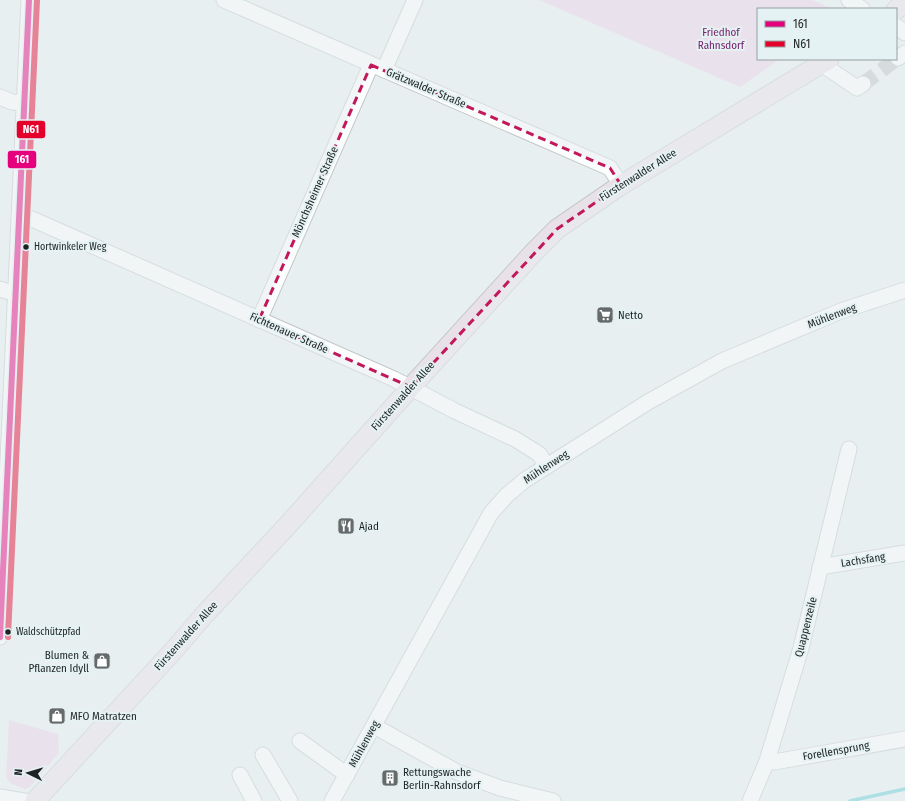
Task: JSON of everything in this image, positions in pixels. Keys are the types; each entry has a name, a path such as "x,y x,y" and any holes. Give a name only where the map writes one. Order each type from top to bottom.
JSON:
{"main road":[{"path":"897,9 905,2"},
{"name":"Fürstenwalder Allee","path":"35,801 287,526 534,252 557,229 621,185 826,61"}],"street":[{"path":"0,637 3,481 16,292 29,0"},
{"name":"Grätzwalder Straße","path":"224,0 610,168 621,185"},
{"name":"Mönchsheimer Straße","path":"259,320 377,67 415,0"},
{"path":"849,0 861,8"},
{"path":"897,27 905,34"},
{"path":"826,61 826,67 857,88 863,84"},
{"path":"0,97 12,102 25,103"},
{"name":"Fichtenauer Straße","path":"19,218 32,219 411,387 455,411 515,438 539,454 547,466"},
{"path":"0,288 6,291 16,292"},
{"name":"Mühlenweg","path":"332,801 490,513 507,494 525,480 648,402 722,361 841,311 905,290"},
{"name":"Quappenzeile","path":"750,801 767,761 801,648 849,449"},
{"name":"Lachsfang","path":"820,567 905,553"},
{"path":"374,726 457,772 500,788 552,801"},
{"name":"Forellensprung","path":"767,761 774,762 905,739"},
{"path":"300,741 347,775"},
{"path":"264,755 290,801"},
{"path":"240,776 254,801"},
{"path":"0,797 24,801"}],"highlighted area":[{"path":"371,65 610,168 621,185 557,229 411,387 259,320"}],"green space":[{"name":"Friedhof Rahnsdorf","path":"539,0 812,0 831,8 757,8 757,60 779,60 740,87"},
{"path":"9,720 58,734 59,753 30,787 25,789 10,783 6,777"}],"waterway":[{"path":"850,801 905,789"}],"tunnel":[{"path":"863,84 895,60"}],"transit line":[{"name":"161","path":"0,637 29,0"},
{"name":"N61","path":"8,637 37,0"}],"place":[{"name":"Hortwinkeler Weg","path":"26,247"},
{"name":"Netto","path":"605,315"},
{"name":"Ajad","path":"346,526"},
{"name":"Waldschützpfad","path":"8,632"},
{"name":"Blumen & Pflanzen Idyll","path":"102,661"},
{"name":"MFO Matratzen","path":"57,716"},
{"name":"Rettungswache Berlin-Rahnsdorf","path":"390,778"}]}
